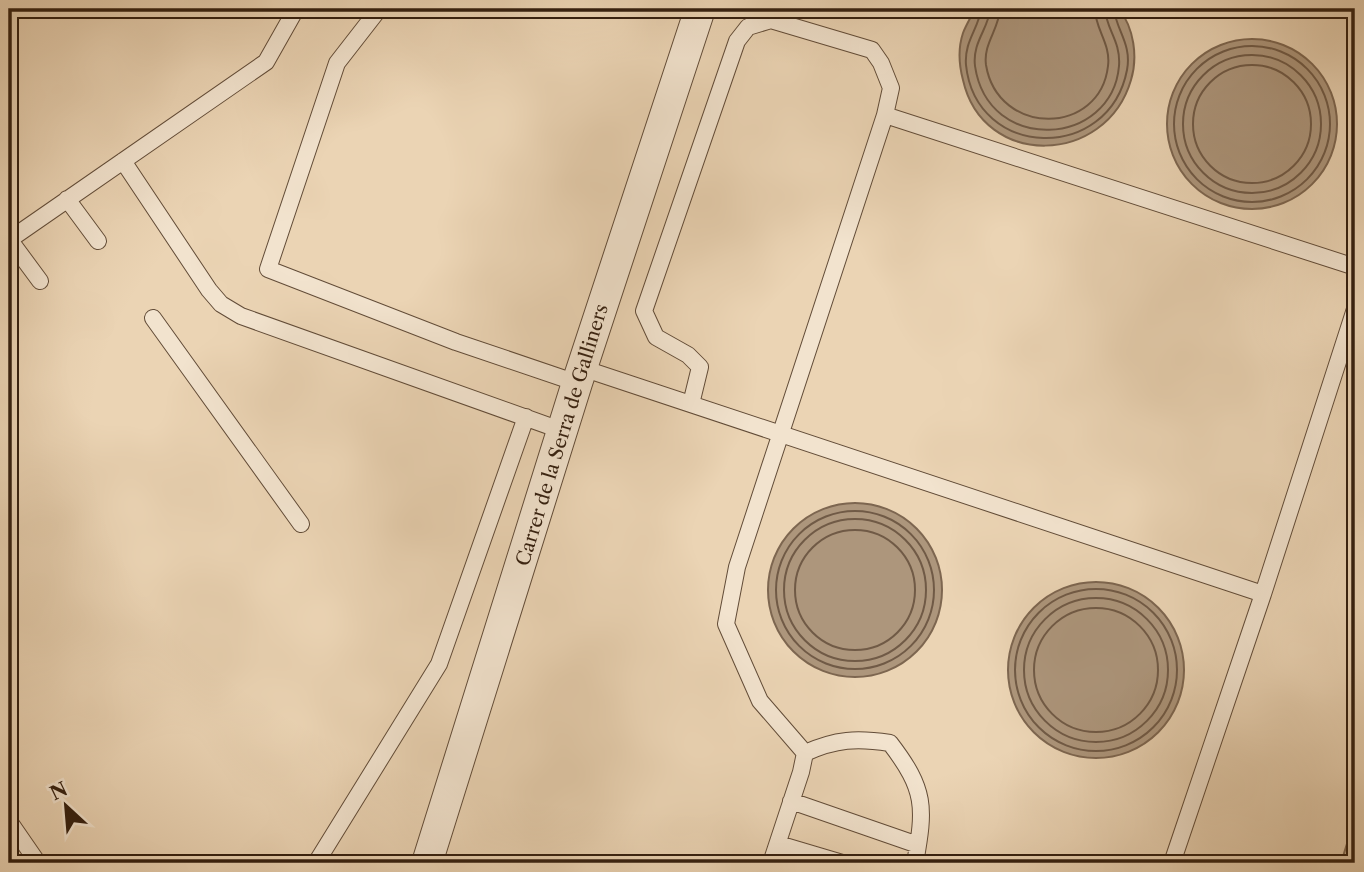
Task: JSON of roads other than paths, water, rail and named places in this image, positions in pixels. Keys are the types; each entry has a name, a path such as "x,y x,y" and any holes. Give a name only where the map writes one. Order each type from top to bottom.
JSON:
{"street":[{"name":"Carrer de la Serra de Galliners","path":"427,863 579,375 700,9"}],"lane":[{"path":"40,281 9,239 266,62 296,9"},
{"path":"379,9 337,63 268,269 456,342 691,404 1263,594"},
{"path":"691,404 700,367 688,355 656,337 645,311 737,41 748,27 771,20 872,50 891,88 884,116 737,567 726,624 760,701 805,753"},
{"path":"884,116 1355,267"},
{"path":"123,161 221,304 241,316 563,431"},
{"path":"67,199 98,241"},
{"path":"1172,863 1355,309"},
{"path":"153,318 301,524"},
{"path":"316,863 439,664 526,418"},
{"path":"771,863 805,753 830,742 866,739 890,743 907,766 920,796 921,832 915,863"},
{"path":"791,801 918,845"},
{"path":"9,821 38,863"},
{"path":"778,844 842,863"}],"water":[{"path":"975,9 1119,9 1131,34 1134,62 1131,80 1117,108 1097,129 1072,141 1045,146 1018,142 994,130 975,109 961,68 961,39"},
{"path":"1252,39 1285,45 1312,64 1331,91 1337,124 1331,157 1312,184 1285,203 1252,209 1219,203 1192,184 1173,157 1167,124 1173,91 1192,64 1219,45"},
{"path":"855,503 888,510 916,529 935,557 942,590 935,623 916,651 888,670 855,677 822,670 794,651 775,623 768,590 775,557 794,529 822,510"},
{"path":"1096,582 1130,589 1158,608 1177,636 1184,670 1177,704 1158,732 1130,751 1096,758 1062,751 1034,732 1015,704 1008,670 1015,636 1034,608 1062,589"}]}
